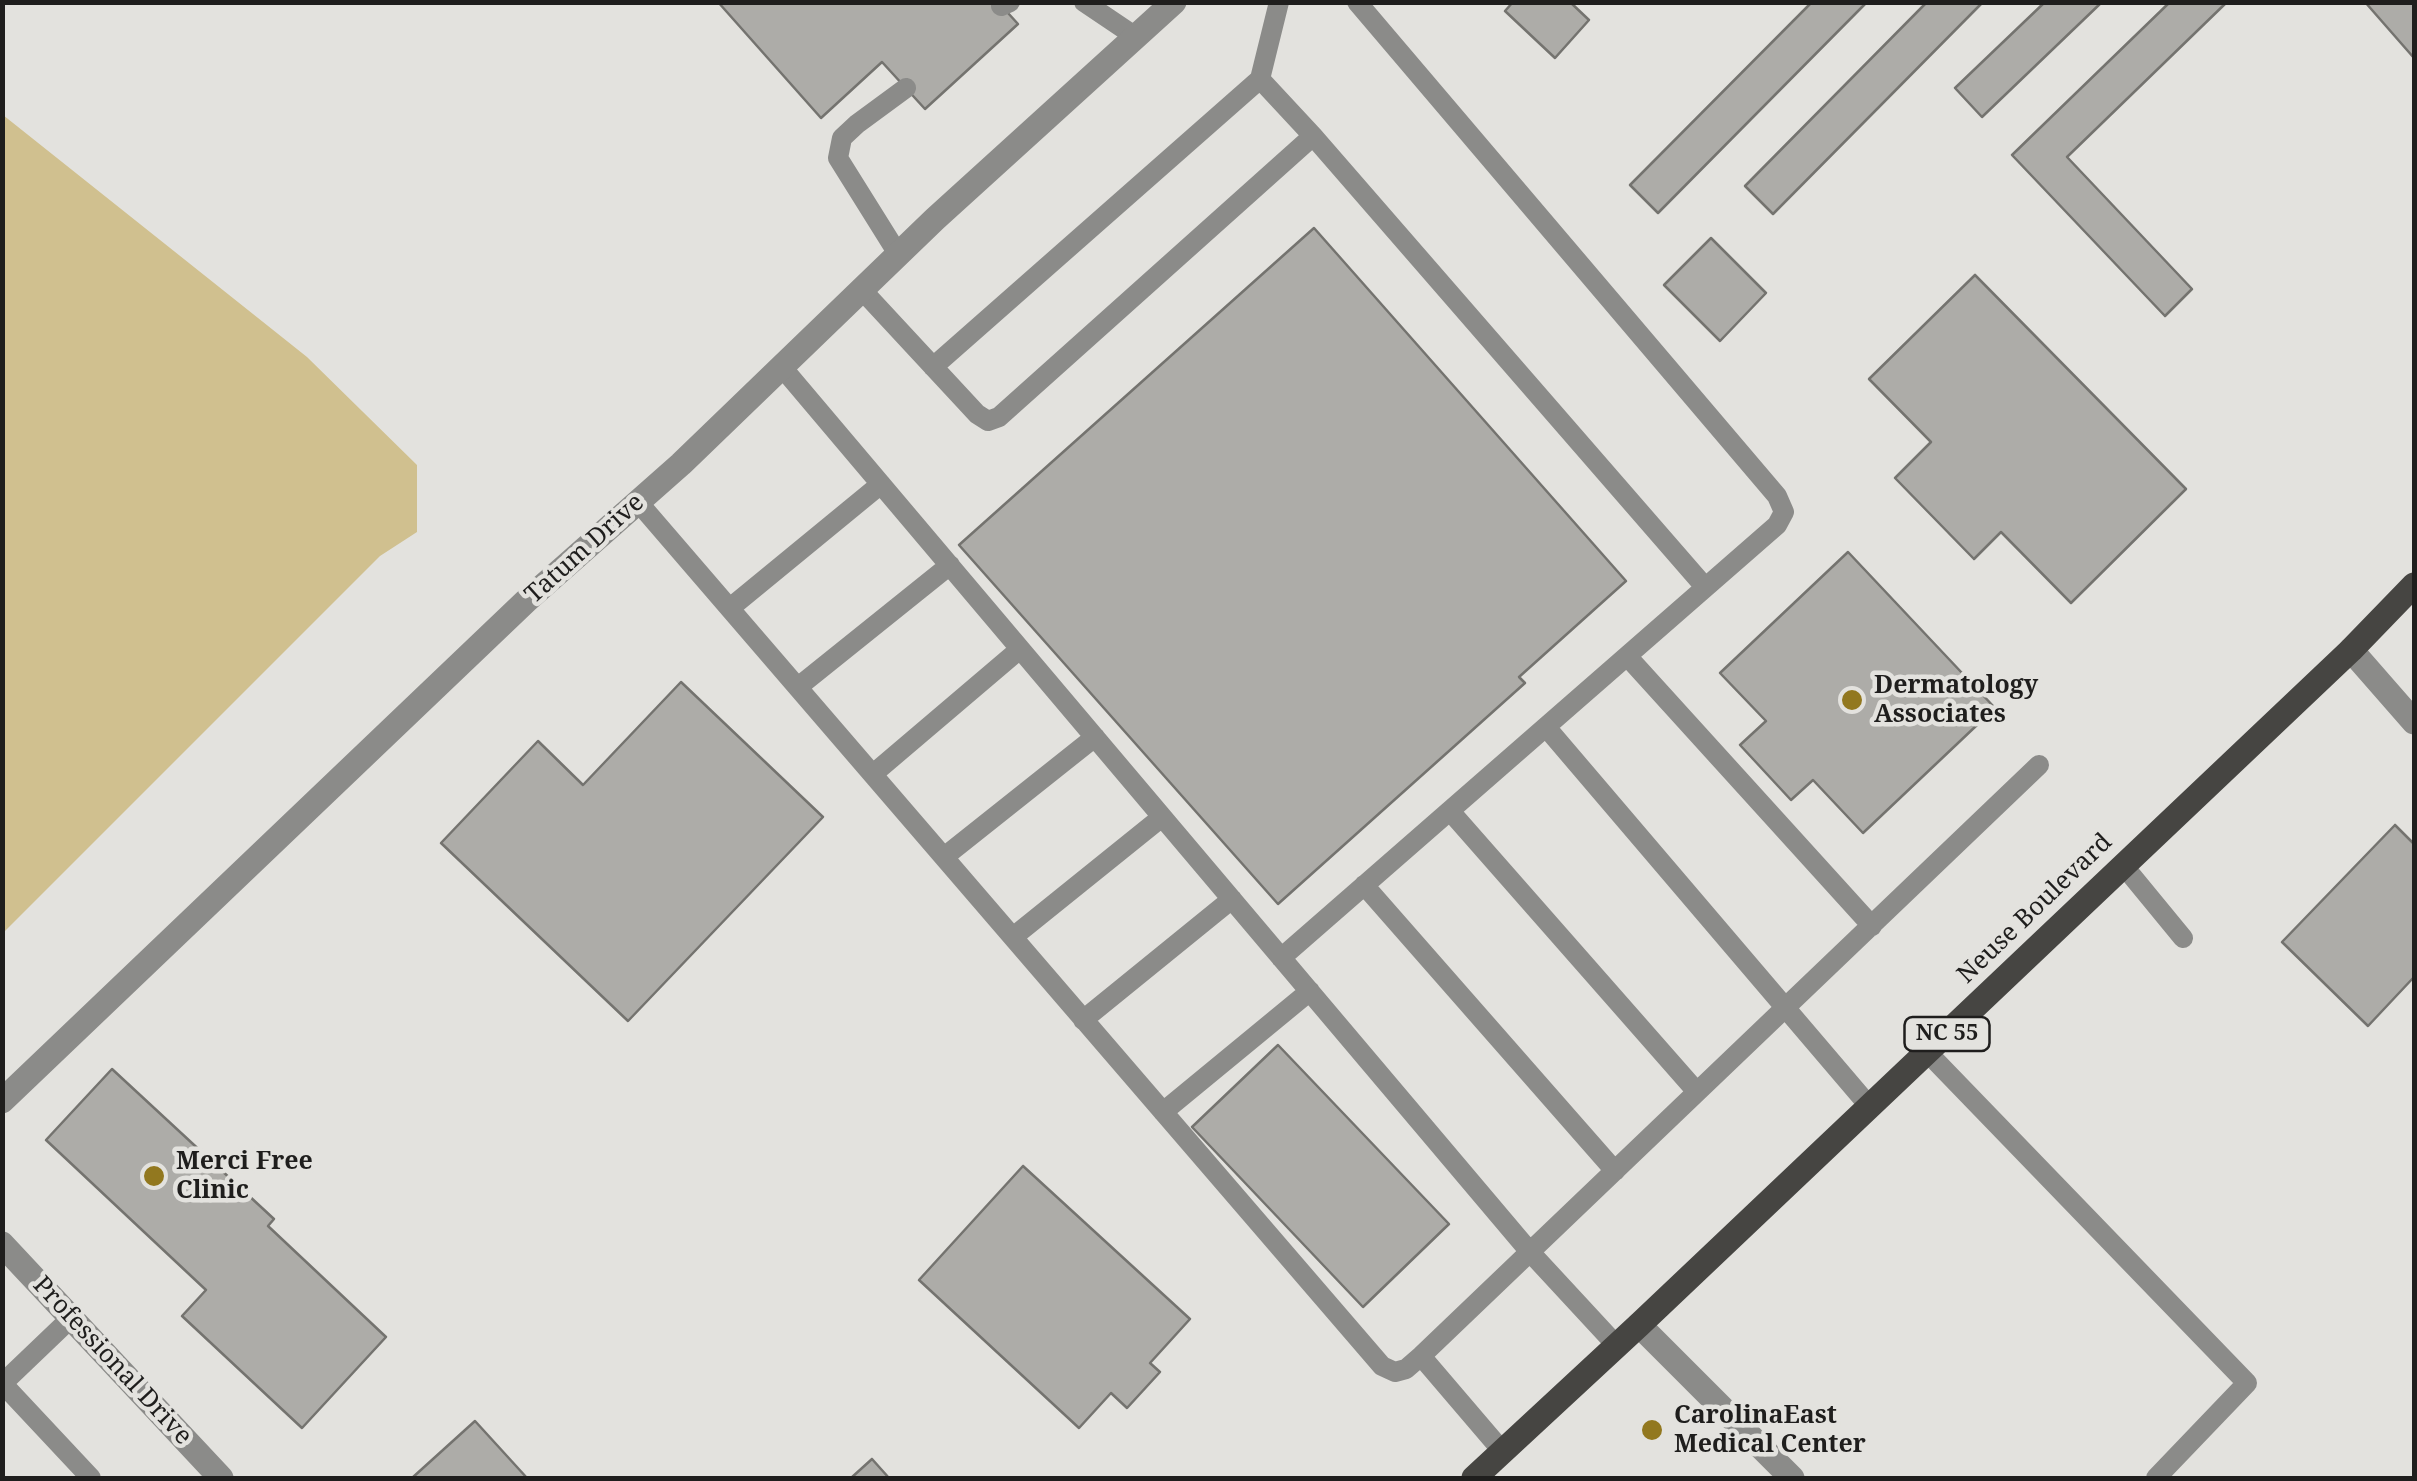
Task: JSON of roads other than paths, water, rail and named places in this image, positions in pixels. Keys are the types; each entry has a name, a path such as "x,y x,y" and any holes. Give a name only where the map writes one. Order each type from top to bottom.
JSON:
{"main road":[{"name":"Neuse Boulevard","path":"1474,1478 1640,1326 2351,650 2414,585"}],"street":[{"name":"Tatum Drive","path":"2,1101 526,600 681,464 898,254 1174,2"},
{"path":"2351,650 2414,722"},
{"name":"Professional Drive","path":"2,1244 221,1478"},
{"path":"1640,1326 1792,1478"}],"lane":[{"path":"1084,2 1136,37"},
{"path":"933,367 1260,79 1279,2"},
{"path":"1281,958 1777,525 1784,512 1777,496 1357,2"},
{"path":"1260,79 1706,587"},
{"path":"898,254 838,158 842,138 906,88"},
{"path":"862,290 977,414 988,421 999,417 1313,136"},
{"path":"781,366 1530,1252 1618,1346"},
{"path":"730,608 881,484"},
{"path":"638,502 1382,1366 1396,1372 1421,1356 2039,765"},
{"path":"798,687 950,566"},
{"path":"873,774 1020,649"},
{"path":"1627,656 1872,926"},
{"path":"1546,727 1870,1107"},
{"path":"944,857 1095,737"},
{"path":"1450,811 1697,1092"},
{"path":"1013,938 1162,817"},
{"path":"2124,865 2183,938"},
{"path":"1364,885 1615,1171"},
{"path":"1084,1020 1232,899"},
{"path":"1163,1112 1310,991"},
{"path":"1927,1052 2247,1383 2156,1478"},
{"path":"72,1318 3,1384 91,1478"},
{"path":"1421,1356 1503,1452"}],"place":[{"name":"Dermatology Associates","path":"1852,700"},
{"name":"Merci Free Clinic","path":"154,1176"},
{"name":"CarolinaEast Medical Center","path":"1652,1430"}]}
